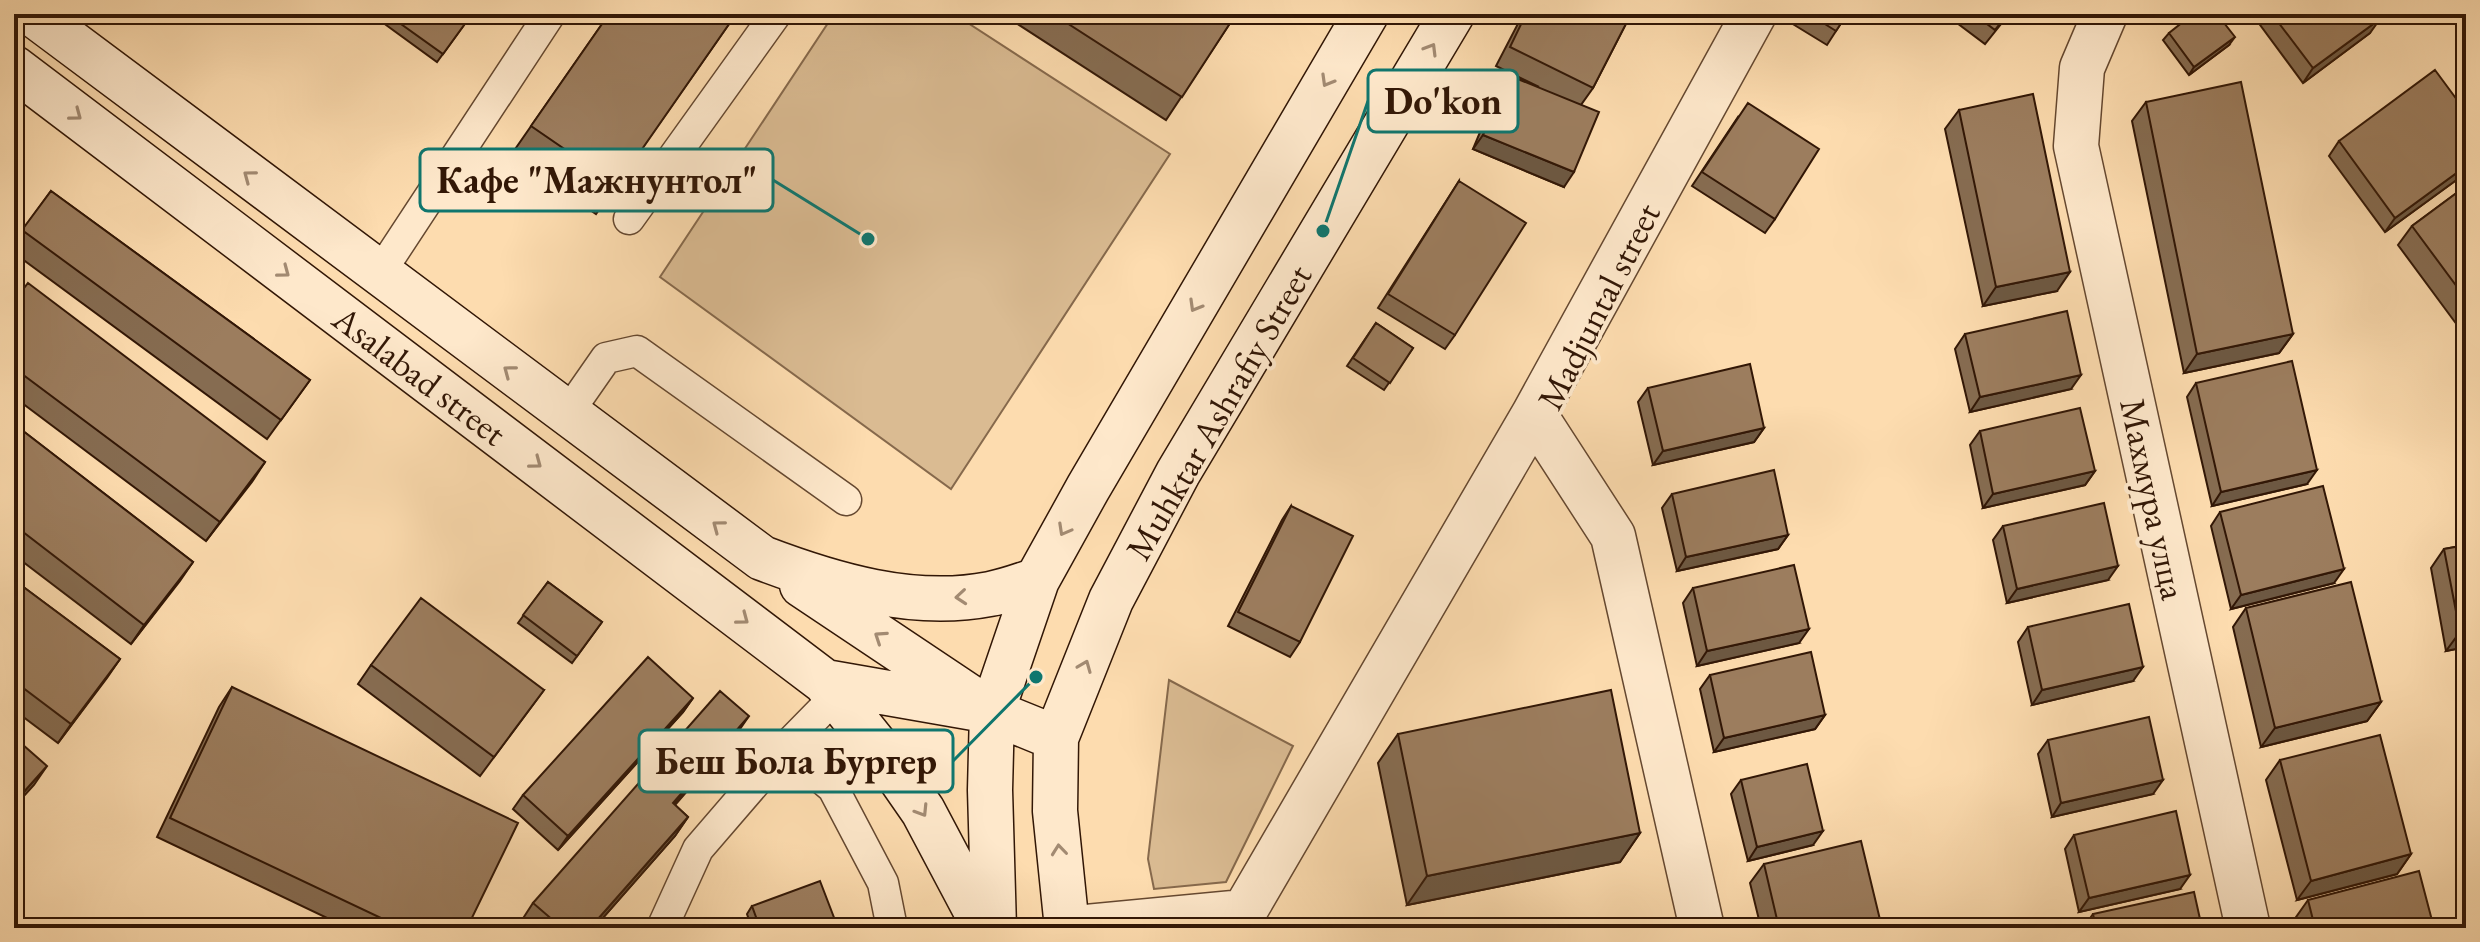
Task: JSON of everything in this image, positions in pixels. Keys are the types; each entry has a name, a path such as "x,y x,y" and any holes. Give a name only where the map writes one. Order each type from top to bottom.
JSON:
{"main road":[{"name":"Asalabad street","path":"33,14 762,558 992,712 1056,738"},
{"name":"Muhktar Ashrafiy Street","path":"994,928 990,790 992,712 1037,580 1366,14"},
{"name":"Muhktar Ashrafiy Street","path":"1056,738 1111,600 1178,473 1452,14"},
{"name":"Madjuntal street","path":"1702,928 1613,536 1534,414 1754,14"},
{"name":"Махмура улца","path":"2105,14 2082,68 2076,146 2248,928"},
{"name":"Asalabad street","path":"14,68 831,688 923,811 985,928"},
{"path":"1076,928 1244,912 1534,414"},
{"name":"Asalabad street","path":"762,558 820,580 917,598 991,594 1037,580"},
{"name":"Asalabad street","path":"831,688 992,712"},
{"path":"1056,738 1055,811 1067,928"}],"lane":[{"path":"379,274 550,14"},
{"path":"629,219 776,14"},
{"path":"567,414 606,358 637,351 846,500"},
{"path":"662,928 698,849 785,748 831,688"},
{"path":"785,748 833,788 883,883 892,928"}],"shaded area":[{"path":"834,14 954,14 1170,154 951,489 660,277"},
{"path":"1169,680 1293,746 1226,882 1154,889 1148,859"}],"building":[{"path":"387,14 472,14 443,54"},
{"path":"609,14 736,14 617,185 531,126"},
{"path":"1053,14 1236,14 1182,97"},
{"path":"1526,14 1631,14 1593,88 1510,47"},
{"path":"1809,14 1847,14 1836,31"},
{"path":"1974,14 2008,14 1995,30"},
{"path":"2193,14 2217,14 2235,37 2194,67 2169,33"},
{"path":"2272,14 2377,14 2380,19 2313,68"},
{"path":"2435,70 2466,112 2466,166 2395,218 2339,141"},
{"path":"1508,75 1599,112 1574,172 1483,135"},
{"path":"2241,82 2293,334 2197,354 2146,102"},
{"path":"2033,94 2070,272 1996,287 1959,110"},
{"path":"1748,103 1819,149 1775,219 1702,172"},
{"path":"1459,181 1526,223 1455,335 1388,294"},
{"path":"2466,186 2466,299 2412,226"},
{"path":"51,191 310,380 281,420 22,230"},
{"path":"28,283 265,462 220,522 14,368 14,301"},
{"path":"2067,311 2081,375 1980,397 1965,334"},
{"path":"1376,323 1413,348 1390,383 1353,358"},
{"path":"2292,361 2317,470 2221,492 2196,383"},
{"path":"1750,364 1764,428 1663,451 1648,388"},
{"path":"2080,408 2095,471 1993,494 1980,431"},
{"path":"14,424 193,562 144,625 14,525"},
{"path":"1774,470 1788,535 1686,557 1672,494"},
{"path":"2323,486 2344,569 2241,595 2220,512"},
{"path":"2104,503 2118,566 2017,589 2003,526"},
{"path":"1291,506 1353,536 1300,642 1238,612"},
{"path":"2466,545 2466,631 2460,632 2444,549"},
{"path":"1794,565 1809,629 1707,651 1693,588"},
{"path":"14,580 120,659 71,724 14,681"},
{"path":"548,582 602,622 577,656 523,615"},
{"path":"2351,582 2381,702 2275,728 2246,608"},
{"path":"421,598 544,690 494,757 371,665"},
{"path":"2129,604 2143,667 2042,690 2028,627"},
{"path":"1811,652 1825,715 1724,738 1710,675"},
{"path":"648,657 693,698 568,836 523,795"},
{"path":"232,687 518,823 467,928 402,928 170,818"},
{"path":"1611,690 1640,833 1427,876 1398,734"},
{"path":"720,691 749,716 673,803 688,817 590,928 562,928 533,903"},
{"path":"2149,717 2163,780 2061,803 2048,740"},
{"path":"2380,735 2411,854 2311,881 2280,760"},
{"path":"14,737 47,766 14,803"},
{"path":"1807,764 1823,831 1757,847 1741,780"},
{"path":"2176,811 2190,875 2089,898 2074,835"},
{"path":"1861,841 1882,928 1779,928 1764,864"},
{"path":"2419,871 2434,928 2315,928 2308,900"},
{"path":"820,881 838,928 760,928 752,906"},
{"path":"2194,892 2202,928 2096,928 2093,914"},
{"path":"14,917 27,928 14,928"}],"place":[{"name":"Do'kon","path":"1323,231"},
{"name":"Кафе \"Мажнунтол\"","path":"868,239"},
{"name":"Беш Бола Бургер","path":"1036,677"}]}
